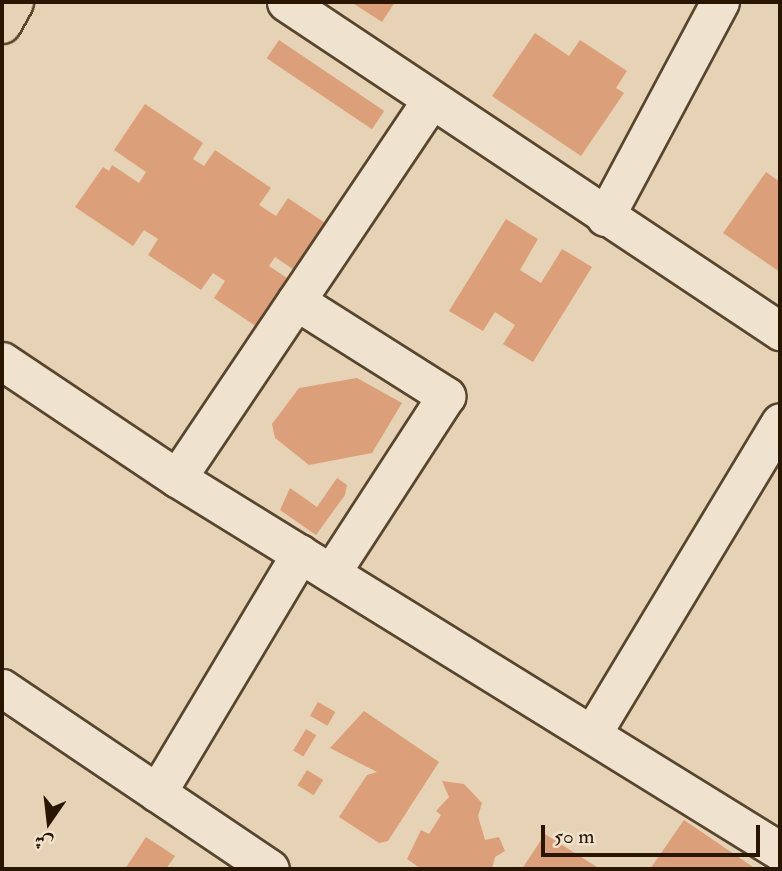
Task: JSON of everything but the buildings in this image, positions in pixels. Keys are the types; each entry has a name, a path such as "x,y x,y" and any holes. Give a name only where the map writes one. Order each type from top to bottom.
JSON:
{"main road":[{"path":"2,24 15,2"}],"street":[{"path":"286,2 430,102 780,331"},
{"path":"606,217 720,2"},
{"path":"177,478 430,102"},
{"path":"296,301 446,396 331,573"},
{"path":"2,361 177,478 780,851"},
{"path":"592,734 780,422"},
{"path":"157,793 300,554"},
{"path":"2,688 270,869"}]}
